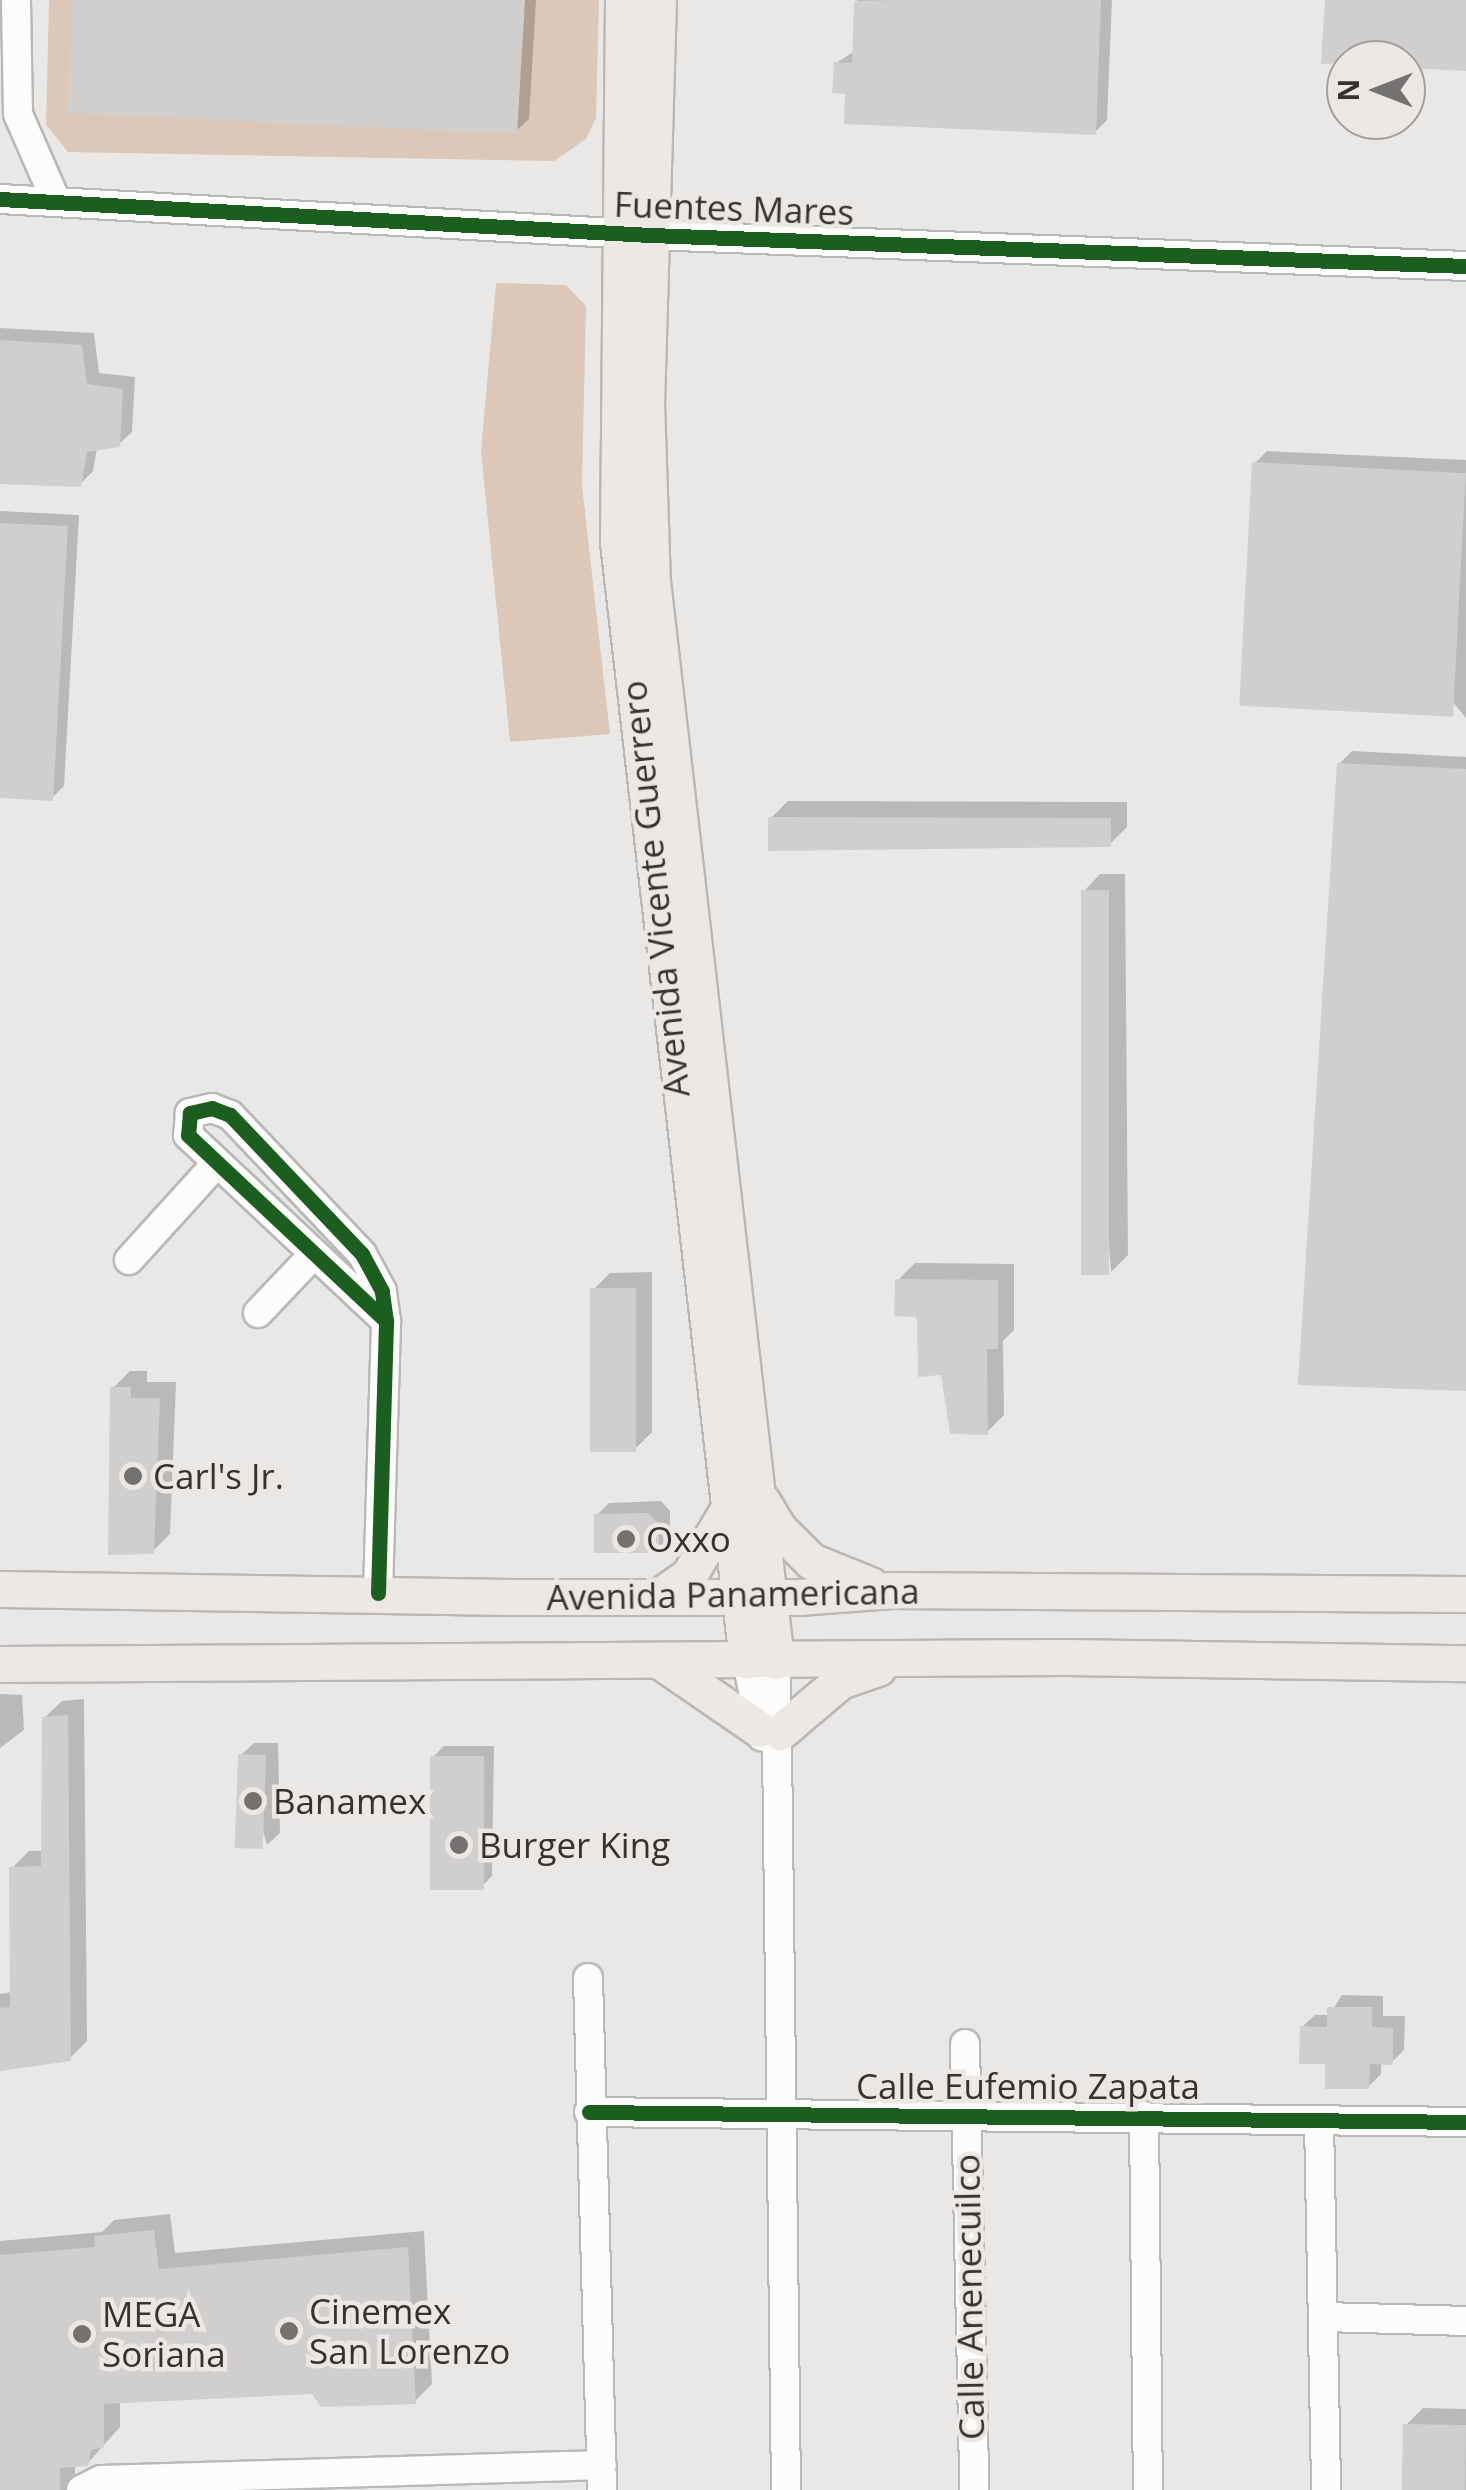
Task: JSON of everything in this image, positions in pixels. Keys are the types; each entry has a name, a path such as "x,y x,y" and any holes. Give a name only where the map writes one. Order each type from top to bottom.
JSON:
{"main road":[{"name":"Avenida Vicente Guerrero","path":"623,0 657,652 761,1661"},
{"name":"Avenida Vicente Guerrero","path":"634,234 658,0"},
{"path":"658,1597 688,1574 742,1502 778,1528 812,1561 840,1577 890,1590"},
{"name":"Avenida Panamericana","path":"0,1589 658,1597 890,1590 1466,1594"},
{"path":"658,1660 769,1730 840,1682 899,1660"},
{"name":"Avenida Panamericana","path":"0,1664 658,1660 1466,1663"}],"street":[{"path":"16,0 18,114 56,201"},
{"name":"Fuentes Mares","path":"0,199 634,234 1466,266"},
{"path":"378,1593 386,1321 382,1291 362,1254 230,1115 212,1108 190,1113 188,1135 386,1321"},
{"path":"129,1260 216,1164"},
{"path":"258,1313 314,1254"},
{"name":"Avenida Vicente Guerrero","path":"761,1661 774,1772 786,2490"},
{"path":"91,2485 602,2478 588,1978"},
{"name":"Calle Anenecuilco","path":"965,2044 974,2490"},
{"name":"Calle Eufemio Zapata","path":"589,2112 1466,2122"},
{"path":"1144,2116 1148,2490"},
{"path":"1319,2120 1326,2490"},
{"path":"1324,2317 1466,2320"}],"shaded area":[{"path":"49,0 599,0 596,118 586,139 554,161 68,152 46,125"},
{"path":"496,283 566,285 586,306 582,485 610,734 510,742 481,451"}],"building":[{"path":"72,0 525,0 517,134 68,113"},
{"path":"1101,0 1096,135 844,124 845,94 832,93 834,62 852,63 854,1"},
{"path":"1325,0 1466,0 1466,71 1426,69 1426,40 1326,40 1326,64 1321,64"},
{"path":"0,340 82,345 87,384 123,389 120,447 87,452 81,487 0,484"},
{"path":"1252,462 1466,473 1453,717 1239,706"},
{"path":"0,523 68,526 53,801 0,798"},
{"path":"1337,763 1466,769 1466,1391 1298,1385"},
{"path":"768,817 1111,818 1111,847 768,851"},
{"path":"1081,890 1109,890 1109,1275 1081,1275"},
{"path":"895,1279 998,1280 998,1349 987,1349 988,1435 950,1434 941,1375 918,1377 917,1317 894,1316"},
{"path":"590,1288 636,1288 636,1452 590,1452"},
{"name":"Carl's Jr.","path":"110,1387 131,1387 131,1398 160,1398 154,1554 108,1555"},
{"name":"Oxxo","path":"648,1513 659,1524 659,1553 594,1553 594,1514"},
{"path":"68,1715 71,2061 0,2071 0,2008 10,2007 9,1867 41,1866 42,1717"},
{"name":"Banamex","path":"238,1754 266,1755 263,1849 235,1848"},
{"path":"430,1756 484,1756 484,1890 430,1890"},
{"path":"1327,2007 1372,2007 1372,2027 1393,2028 1393,2065 1370,2064 1369,2089 1325,2089 1325,2064 1299,2064 1300,2026 1327,2027"},
{"path":"154,2230 159,2269 408,2247 416,2404 321,2407 312,2394 104,2404 104,2447 91,2450 88,2466 60,2468 60,2490 0,2490 0,2255 95,2247 94,2236"},
{"path":"1403,2424 1466,2425 1465,2490 1402,2490"}],"cycle path":[{"path":"0,199 651,235 1466,266"},
{"path":"378,1593 386,1321 382,1291 362,1254 230,1115 212,1108 190,1113 188,1135 386,1321"},
{"path":"589,2112 1466,2122"}],"place":[{"name":"Carl's Jr.","path":"133,1476"},
{"name":"Oxxo","path":"626,1539"},
{"name":"Banamex","path":"253,1801"},
{"name":"Burger King","path":"459,1845"},
{"name":"Cinemex San Lorenzo","path":"289,2331"},
{"name":"MEGA Soriana","path":"82,2334"}]}
